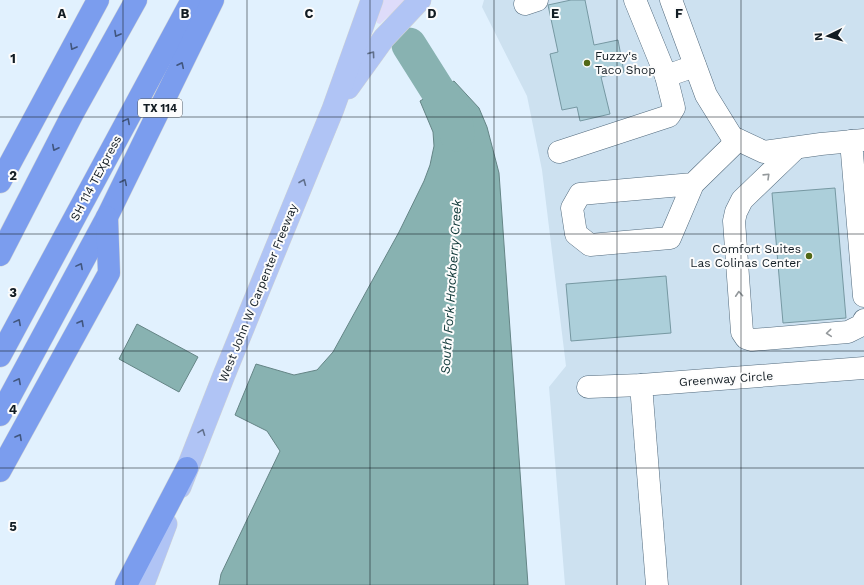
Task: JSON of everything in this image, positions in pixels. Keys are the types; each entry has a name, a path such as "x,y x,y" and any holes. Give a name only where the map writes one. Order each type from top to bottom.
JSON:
{"highway":[{"path":"0,182 98,0"},
{"path":"0,255 72,115 136,0"},
{"name":"SH 114 TEXpress","path":"0,356 192,0"},
{"name":"TX 114","path":"0,415 106,217 213,0"},
{"path":"0,151 30,124"},
{"path":"0,471 109,273 106,217"},
{"path":"126,585 187,468"}],"main road":[{"name":"West John W Carpenter Freeway","path":"143,585 224,375 333,109 372,0"},
{"path":"333,109 384,38 420,0"}],"street":[{"path":"559,152 669,116 674,108 666,76 635,0"},
{"path":"671,0 706,95 732,137 764,152 857,141 864,296"},
{"path":"666,76 695,66"},
{"path":"693,184 580,194 572,208 576,234 590,245 670,238 693,184 738,140"},
{"path":"796,148 742,200 736,212 734,221 742,332 746,338 752,340 848,332 862,325 864,320"},
{"name":"Greenway Circle","path":"588,387 641,385 864,368"},
{"path":"641,385 657,585"}],"shaded area":[{"path":"383,0 406,0 380,24 377,23 376,18"},
{"path":"484,0 864,0 864,585 565,585 549,387 566,366 542,170 527,96 482,7"}],"water":[{"path":"454,81 479,108 487,127 499,173 528,585 219,585 221,574 280,451 267,431 235,415 256,364 294,375 317,370 333,352 399,232 424,181 430,165 434,146 433,132 420,101"},
{"path":"137,324 198,357 179,392 119,359"}],"building":[{"name":"Fuzzy's Taco Shop","path":"571,0 585,0 594,45 618,40 624,72 601,77 610,114 580,121 577,107 562,110 550,54 558,52 548,5"},
{"name":"Comfort Suites Las Colinas Center","path":"835,188 846,318 783,323 772,193"},
{"path":"666,276 671,333 571,341 566,284"}],"waterway":[{"name":"South Fork Hackberry Creek","path":"409,45 455,118 457,134"}],"place":[{"name":"Fuzzy's Taco Shop","path":"587,63"},
{"name":"Comfort Suites Las Colinas Center","path":"809,256"}]}
